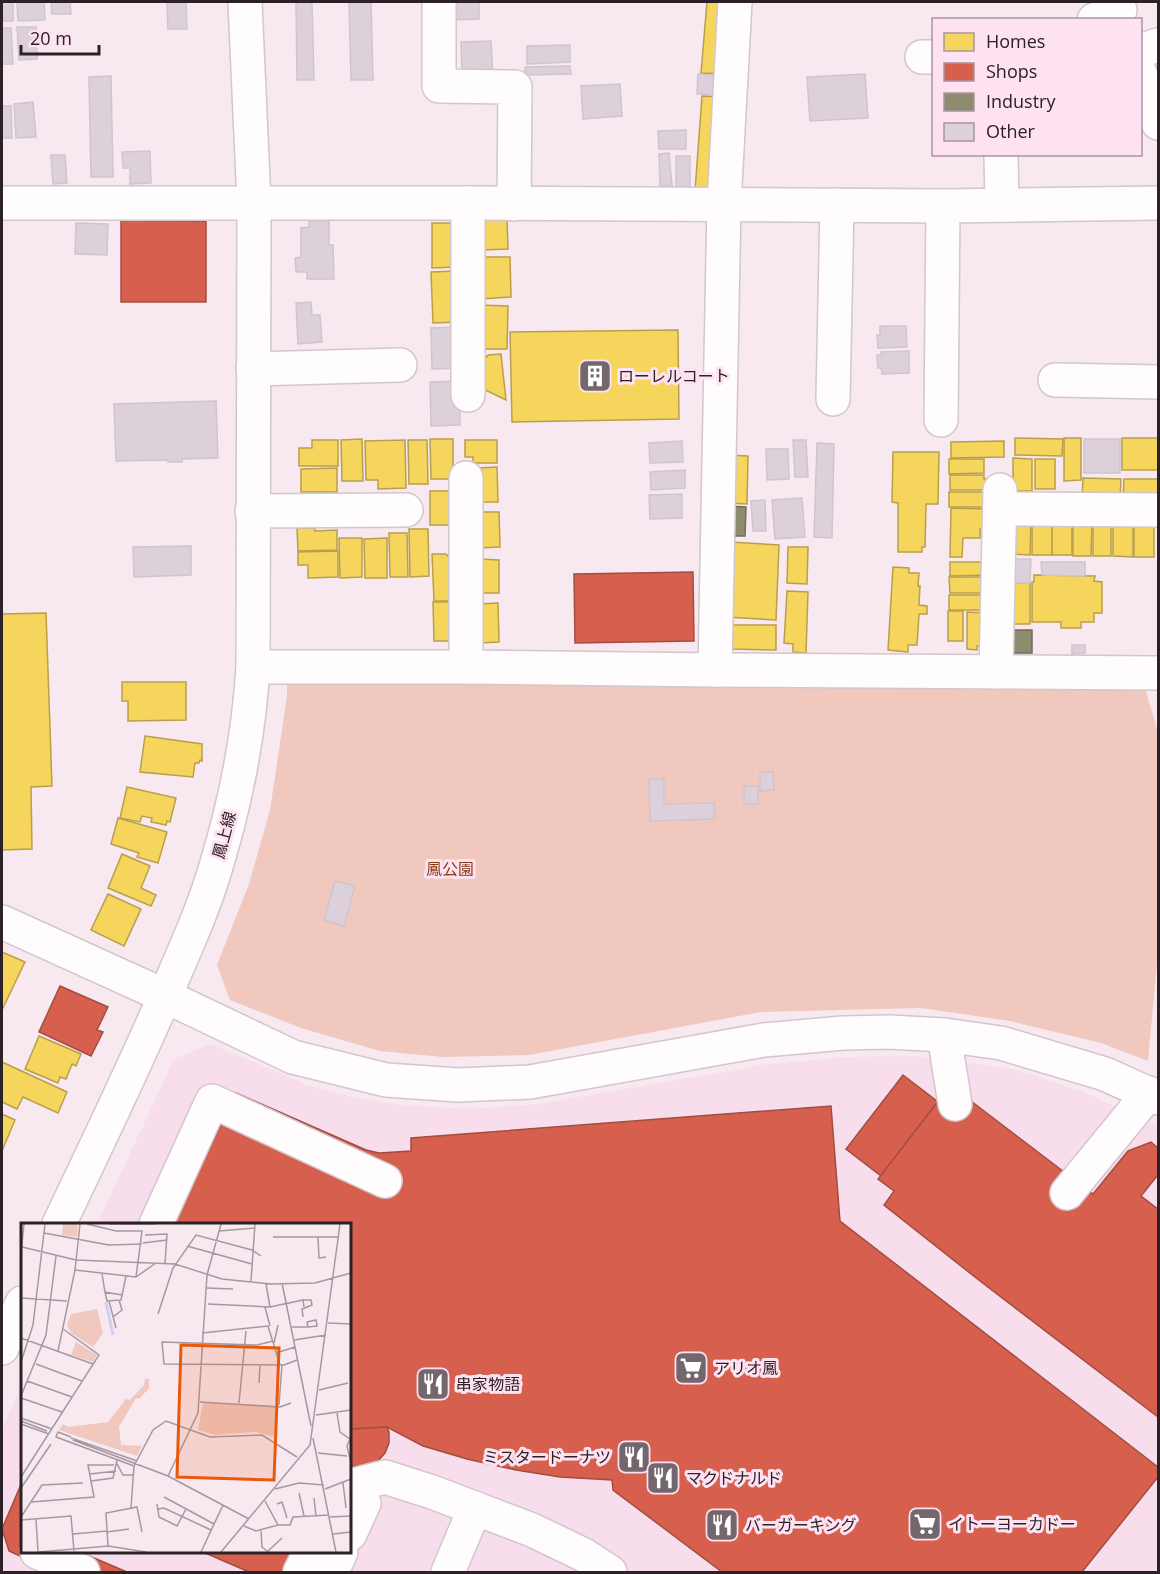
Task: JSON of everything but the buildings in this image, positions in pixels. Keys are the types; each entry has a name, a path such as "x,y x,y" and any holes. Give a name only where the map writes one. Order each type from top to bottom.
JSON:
{"street":[{"name":"鳳上線","path":"59,1223 165,996 217,864 234,798 251,696 253,667 254,203 244,2"},
{"path":"439,2 439,86 515,87 514,204"},
{"path":"715,670 724,204 735,2"},
{"path":"1142,50 1158,45"},
{"path":"1142,79 1158,123"},
{"path":"1001,156 1002,205"},
{"path":"2,203 942,206 1158,203"},
{"path":"468,203 468,395"},
{"path":"832,399 837,205"},
{"path":"941,420 942,206"},
{"path":"253,369 400,365"},
{"path":"1054,380 1158,382"},
{"path":"465,478 466,667"},
{"path":"996,672 1000,499 1158,510"},
{"path":"252,511 406,510"},
{"path":"253,667 1158,673"},
{"path":"2,922 165,996 293,1058 386,1080 458,1085 530,1082 776,1038 889,1032 944,1035 1000,1043 1106,1074 1154,1096 1067,1193"},
{"path":"944,1035 956,1104"},
{"path":"156,1223 212,1101 385,1180"},
{"path":"2,1348 21,1305"},
{"path":"351,1528 357,1494 386,1477 532,1530 584,1555 610,1572"},
{"path":"448,1572 475,1508"},
{"path":"41,1553 83,1572"},
{"path":"300,1572 309,1553"},
{"path":"332,1572 340,1553"}],"shaded area":[{"name":"アリオ鳳","path":"211,1044 307,1085 353,1097 403,1105 469,1109 539,1104 769,1064 848,1057 916,1056 1013,1069 1084,1092 1158,1126 1158,1572 2,1572 2,1429 21,1386 21,1553 351,1553 351,1223 97,1223 174,1059"}],"green space":[{"name":"鳳公園","path":"287,680 1144,685 1158,732 1158,952 1148,1061 1101,1043 1010,1021 921,1008 761,1012 529,1055 443,1057 380,1051 301,1028 230,1000 217,965 249,884 270,810 287,696"}],"place":[{"name":"ローレルコート","path":"595,376"},
{"name":"アリオ鳳","path":"691,1368"},
{"name":"串家物語","path":"433,1384"},
{"name":"ミスタードーナツ","path":"634,1457"},
{"name":"マクドナルド","path":"663,1478"},
{"name":"イトーヨーカドー","path":"925,1524"},
{"name":"バーガーキング","path":"722,1525"}]}
